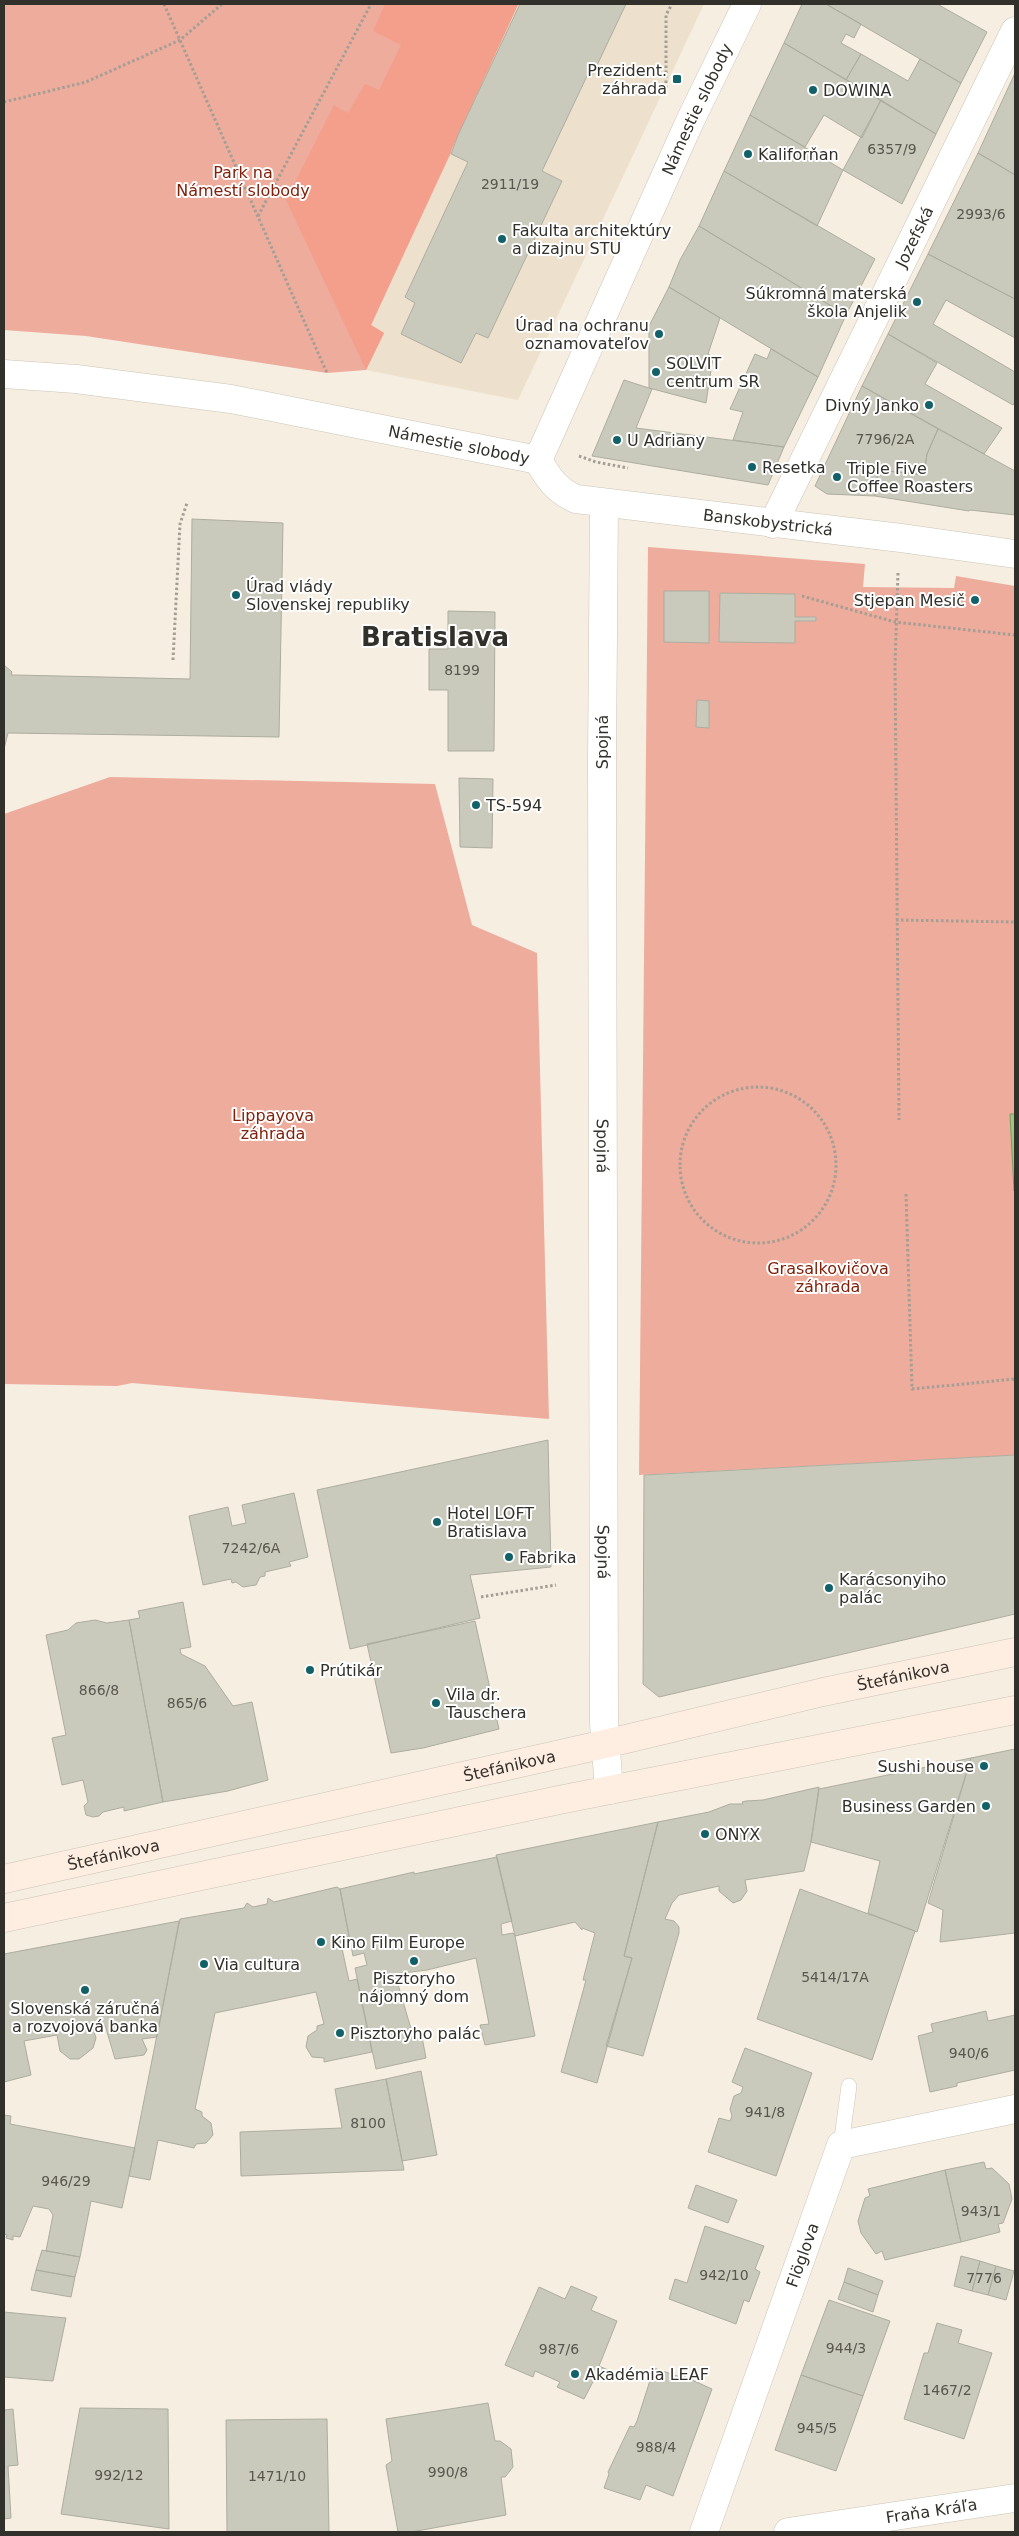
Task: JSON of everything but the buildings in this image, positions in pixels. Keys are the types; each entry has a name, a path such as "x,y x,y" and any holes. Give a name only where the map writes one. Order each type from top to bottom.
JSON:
{"main road":[{"name":"Štefánikova","path":"4,1879 605,1744 814,1694 1015,1652"},
{"path":"4,1918 609,1790 1015,1710"}],"street":[{"name":"Námestie slobody","path":"4,374 76,379 230,399 538,460 690,121 747,4"},
{"name":"Jozefská","path":"772,524 1015,31"},
{"name":"Banskobystrická","path":"538,460 546,476 564,494 576,499 604,504 901,538 1015,554"},
{"name":"Spojná","path":"604,504 602,772 605,1744 609,1790"},
{"path":"841,2145 1015,2109"},
{"name":"Flöglova","path":"704,2532 841,2145"},
{"name":"Fraňa Kráľa","path":"788,2532 1015,2498"}],"lane":[{"path":"841,2145 850,2086"}],"path":[{"path":"164,4 327,373"},
{"path":"4,102 86,82 180,40 222,4"},
{"path":"258,217 371,4"},
{"path":"666,94 666,15 672,4"},
{"path":"173,660 180,524 187,503"},
{"path":"897,587 895,622 896,920 899,1120"},
{"path":"802,596 895,622 1015,635"},
{"path":"896,920 1015,922"},
{"path":"766,1087 789,1093 810,1106 825,1125 835,1150 835,1177 828,1199 812,1222 792,1236 769,1243 745,1243 722,1235 702,1220 688,1201 681,1178 681,1154 687,1131 700,1112 720,1096 743,1088 766,1087"},
{"path":"906,1194 912,1389 1015,1379"},
{"path":"482,1597 556,1585"}],"shaded area":[{"path":"385,4 518,5 371,325 384,333 366,370 286,200 334,105 348,113 365,84 379,90 401,45 373,31"},
{"name":"Fakulta architektúry a dizajnu STU","path":"482,4 704,4 518,400 366,370 384,333 371,325 451,153"},
{"path":"1010,1114 1015,1114 1015,1191 1014,1191"}],"green space":[{"name":"Park na Námestí slobody","path":"4,4 482,4 451,153 371,325 384,333 366,370 327,373 86,336 4,330"},
{"name":"Grasalkovičova záhrada","path":"648,547 865,564 863,587 954,588 956,576 1015,586 1015,1455 639,1475"},
{"name":"Lippayova záhrada","path":"110,777 435,784 472,925 537,953 549,1419 132,1383 117,1386 4,1384 4,814"}],"place":[{"name":"Prezident. záhrada","path":"677,79"},
{"name":"DOWINA","path":"813,90"},
{"name":"Kaliforňan","path":"748,154"},
{"name":"Fakulta architektúry a dizajnu STU","path":"502,239"},
{"name":"Súkromná materská škola Anjelik","path":"917,302"},
{"name":"Úrad na ochranu oznamovateľov","path":"659,334"},
{"name":"SOLVIT centrum SR","path":"656,372"},
{"name":"Divný Janko","path":"929,405"},
{"name":"U Adriany","path":"617,440"},
{"name":"Resetka","path":"752,467"},
{"name":"Triple Five Coffee Roasters","path":"837,477"},
{"name":"Úrad vlády Slovenskej republiky","path":"236,595"},
{"name":"Stjepan Mesič","path":"975,600"},
{"name":"TS-594","path":"476,805"},
{"name":"Hotel LOFT Bratislava","path":"437,1522"},
{"name":"Fabrika","path":"509,1557"},
{"name":"Karácsonyiho palác","path":"829,1588"},
{"name":"Prútikár","path":"310,1670"},
{"name":"Vila dr. Tauschera","path":"436,1703"},
{"name":"Sushi house","path":"984,1766"},
{"name":"Business Garden","path":"986,1806"},
{"name":"ONYX","path":"705,1834"},
{"name":"Kino Film Europe","path":"321,1942"},
{"name":"Pisztoryho nájomný dom","path":"414,1961"},
{"name":"Via cultura","path":"204,1964"},
{"name":"Slovenská záručná a rozvojová banka","path":"85,1990"},
{"name":"Pisztoryho palác","path":"340,2033"},
{"name":"Akadémia LEAF","path":"575,2374"}],"district":[{"name":"Bratislava","path":"435,637"}]}
